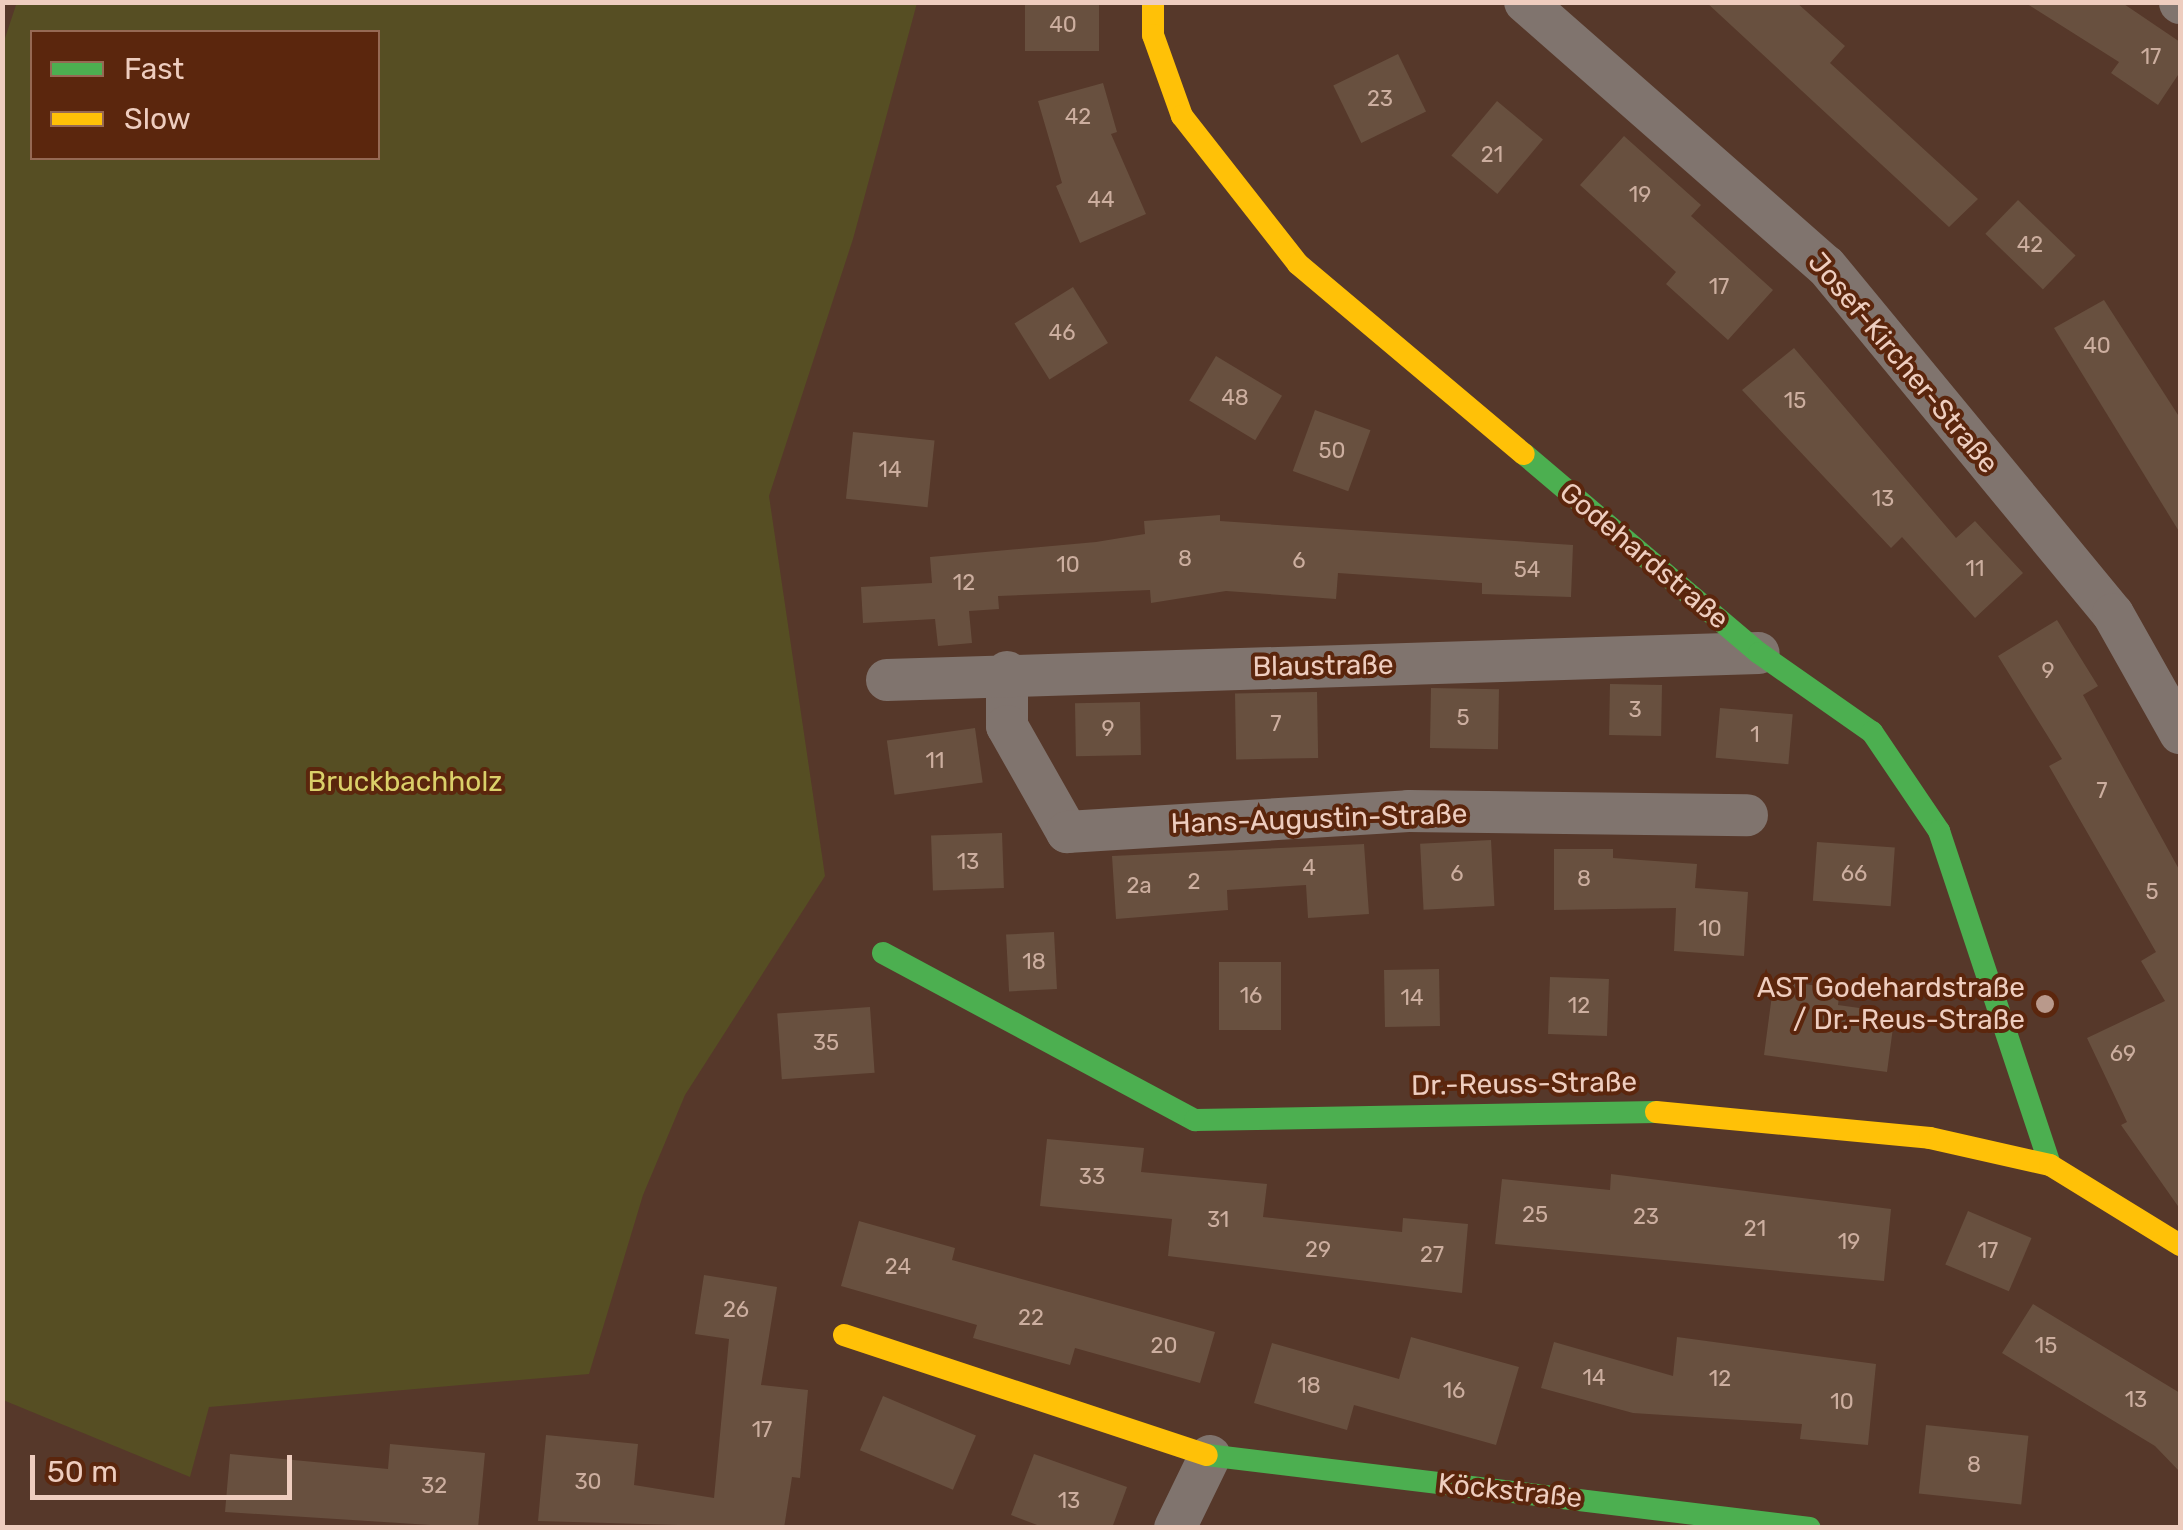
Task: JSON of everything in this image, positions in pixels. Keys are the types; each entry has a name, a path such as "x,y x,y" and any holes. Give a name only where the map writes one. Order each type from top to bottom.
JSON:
{"street":[{"name":"Godehardstraße","path":"1153,2 1153,35 1182,116 1298,264 1760,654 1872,732 1940,831 2050,1165"},
{"name":"Josef-Kircher-Straße","path":"1525,2 1826,266 2113,614 2180,733"},
{"name":"Blaustraße","path":"887,680 1007,672 1760,654"},
{"name":"Hans-Augustin-Straße","path":"1007,672 1007,726 1067,832 1408,811 1747,815"},
{"name":"Dr.-Reuss-Straße","path":"883,953 1195,1120 1702,1111 1930,1138 2050,1165 2180,1246"},
{"name":"Köckstraße","path":"844,1335 1210,1456 1810,1528"},
{"path":"1175,1528 1210,1456"}],"green space":[{"name":"Bruckbachholz","path":"17,2 917,3 853,239 769,496 825,876 685,1095 643,1195 589,1374 209,1407 190,1477 3,1400 2,47"}],"building":[{"path":"1025,2 1099,2 1099,51 1025,51"},
{"path":"1706,2 1796,2 1845,46 1830,63 1978,199 1949,227"},
{"path":"2024,2 2121,2 2180,42 2180,72 2158,105 2111,73 2119,62"},
{"path":"1398,54 1426,112 1361,143 1333,86"},
{"path":"1103,83 1117,132 1111,134 1146,214 1080,243 1056,186 1062,183 1038,101"},
{"path":"1497,101 1543,140 1497,194 1451,155"},
{"path":"1624,136 1701,205 1691,216 1773,290 1728,340 1666,284 1676,272 1580,185"},
{"path":"2018,200 2076,256 2043,289 1985,234"},
{"path":"1073,287 1108,343 1049,380 1014,324"},
{"path":"2104,300 2180,418 2180,533 2054,328"},
{"path":"1794,348 1956,538 1975,521 2023,573 1975,618 1902,537 1891,548 1742,390"},
{"path":"1216,356 1282,396 1255,440 1189,401"},
{"path":"1315,410 1370,430 1348,491 1293,471"},
{"path":"853,432 935,441 928,507 846,499"},
{"path":"1220,515 1220,521 1573,545 1571,597 1482,594 1482,583 1338,573 1336,599 1226,591 1151,603 1150,590 998,596 999,609 969,611 972,643 938,646 935,619 863,623 861,587 932,583 930,557 1096,542 1145,534 1144,521"},
{"path":"2057,620 2098,686 2083,695 2180,871 2180,1209 2121,1125 2127,1122 2087,1038 2165,1001 2141,961 2156,952 2049,766 2062,759 1998,656"},
{"path":"1610,684 1662,685 1661,736 1609,735"},
{"path":"1431,688 1499,689 1498,749 1430,748"},
{"path":"1317,692 1318,758 1236,759 1235,693"},
{"path":"1140,702 1141,755 1076,756 1075,703"},
{"path":"1720,708 1793,714 1788,764 1716,758"},
{"path":"975,728 983,782 895,795 887,740"},
{"path":"1002,833 1004,888 933,890 931,835"},
{"path":"1491,840 1494,906 1424,910 1420,844"},
{"path":"1817,842 1895,847 1891,906 1813,901"},
{"path":"1364,844 1369,914 1308,918 1306,885 1227,890 1228,910 1116,919 1112,856"},
{"path":"1554,849 1613,849 1613,858 1697,864 1695,888 1748,892 1744,956 1674,951 1676,908 1554,910"},
{"path":"1054,932 1057,989 1009,991 1006,935"},
{"path":"1219,962 1281,962 1281,1030 1219,1030"},
{"path":"1439,969 1440,1026 1385,1027 1384,970"},
{"path":"1550,977 1609,979 1607,1036 1548,1034"},
{"path":"1774,980 1840,989 1838,1005 1895,1013 1887,1072 1764,1055"},
{"path":"870,1007 875,1073 782,1079 777,1013"},
{"path":"1047,1139 1144,1148 1141,1172 1267,1184 1263,1217 1402,1232 1403,1218 1468,1224 1462,1293 1168,1256 1172,1219 1040,1206"},
{"path":"1611,1174 1891,1209 1884,1281 1495,1244 1502,1179 1610,1190"},
{"path":"1968,1211 2032,1238 2009,1291 1945,1264"},
{"path":"859,1221 955,1248 952,1260 1215,1332 1200,1383 1075,1348 1070,1365 973,1338 977,1325 841,1286"},
{"path":"704,1275 777,1287 761,1385 808,1390 800,1478 792,1477 784,1528 538,1521 546,1435 638,1444 634,1485 714,1498 729,1339 695,1334"},
{"path":"2033,1304 2180,1393 2180,1472 2155,1446 2002,1353"},
{"path":"1411,1337 1519,1367 1496,1445 1354,1405 1347,1430 1254,1403 1272,1343 1399,1379"},
{"path":"1677,1337 1876,1364 1868,1445 1800,1439 1802,1424 1633,1413 1541,1388 1554,1342 1673,1376"},
{"path":"883,1396 976,1435 953,1490 860,1450"},
{"path":"1926,1425 2028,1436 2021,1504 1919,1494"},
{"path":"390,1444 485,1453 478,1528 225,1512 230,1454 388,1469"},
{"path":"1034,1454 1127,1487 1112,1528 1045,1528 1011,1515"}],"traffic: fast":[{"path":"1524,454 1759,653 1872,732 1939,831 2050,1165"},
{"path":"883,953 1195,1120 1656,1112"},
{"path":"1207,1455 1810,1528"}],"traffic: slow":[{"path":"1153,2 1153,35 1182,116 1298,264 1524,454"},
{"path":"1656,1112 1930,1138 2050,1165 2180,1245"},
{"path":"844,1335 1207,1455"}],"place":[{"name":"AST Godehardstraße / Dr.-Reus-Straße","path":"2045,1004"}]}
